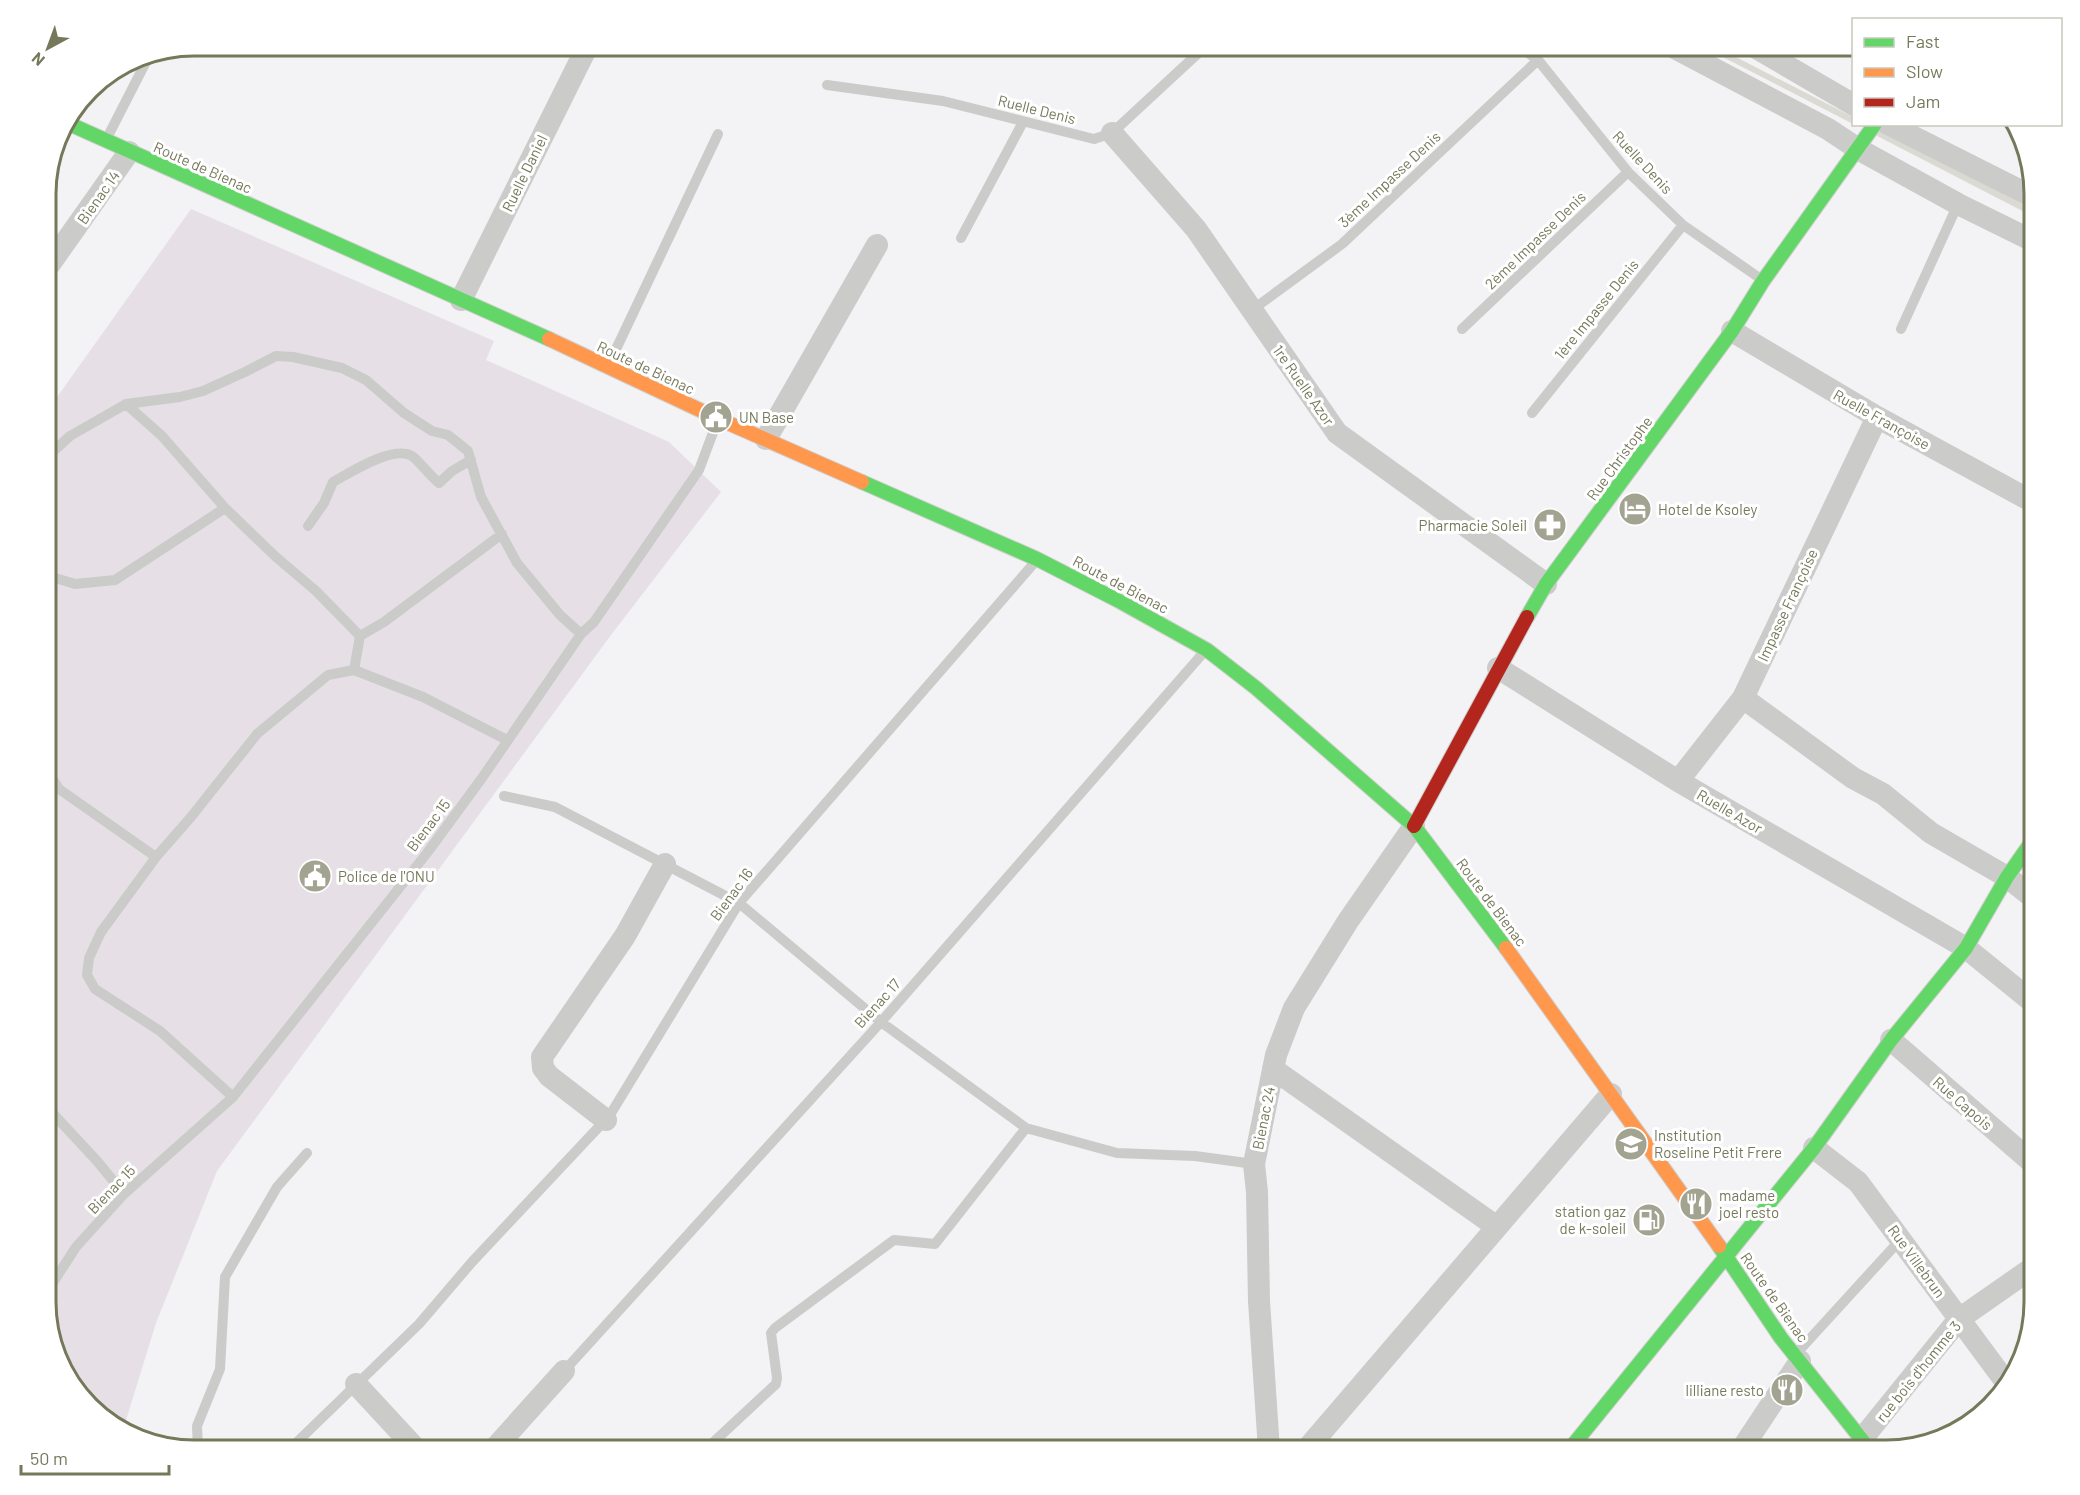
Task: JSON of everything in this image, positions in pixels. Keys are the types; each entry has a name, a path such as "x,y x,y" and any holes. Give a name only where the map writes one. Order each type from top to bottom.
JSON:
{"main road":[{"name":"Route de Bienac","path":"74,126 608,366 718,419 1037,559 1207,650 1273,702 1414,826 1480,911 1726,1256 1781,1338 1863,1440"},
{"name":"Rue Christophe","path":"1414,826 1498,668 1546,584 1732,331 1763,281 1874,126"},
{"path":"1577,1440 1814,1148 1891,1040 1966,948 2007,877 2024,853"}],"street":[{"path":"1688,55 1828,129 1858,149 1958,204 2024,237"},
{"path":"1768,55 1852,104"},
{"name":"Ruelle Daniel","path":"461,300 583,56"},
{"path":"1892,126 2024,192"},
{"name":"1re Ruelle Azor","path":"1112,133 1196,229 1337,433 1546,584"},
{"name":"Bienac 14","path":"56,255 129,152"},
{"path":"766,439 877,245"},
{"name":"Ruelle Françoise","path":"1732,331 1877,417 2024,496"},
{"name":"Impasse Françoise","path":"1678,781 1743,699 1877,417"},
{"name":"Ruelle Azor","path":"1498,668 1678,781 1966,948 2024,995"},
{"path":"1743,699 1853,778 1883,794 1931,833 2007,877 2024,890"},
{"name":"Bienac 24","path":"1268,1440 1259,1301 1257,1192 1254,1164 1276,1055 1294,1008 1348,921 1414,826"},
{"path":"606,1120 549,1076 543,1068 542,1057 625,936 665,864"},
{"name":"Rue Capois","path":"1891,1040 2024,1155"},
{"path":"1273,1069 1497,1227"},
{"path":"1315,1440 1611,1094"},
{"name":"Rue Villebrun","path":"1814,1148 1858,1182 2002,1376"},
{"name":"rue bois d'homme 3","path":"1869,1440 1959,1319 2024,1274"},
{"path":"1747,1440 1798,1358"},
{"path":"502,1440 564,1371"},
{"path":"356,1384 408,1440"}],"lane":[{"path":"1112,133 1196,55"},
{"name":"Ruelle Denis","path":"1531,55 1538,60 1628,172 1683,225 1763,281"},
{"name":"3ème Impasse Denis","path":"1252,310 1342,244 1538,60"},
{"path":"106,141 145,65"},
{"name":"Ruelle Denis","path":"827,85 943,101 1094,139 1112,133"},
{"path":"961,238 1023,122"},
{"path":"608,366 718,134"},
{"name":"2ème Impasse Denis","path":"1462,329 1628,172"},
{"path":"1901,329 1958,204"},
{"name":"1ère Impasse Denis","path":"1532,413 1683,225"},
{"path":"56,449 70,436 126,404 180,397 203,391 245,372 268,358 293,357 342,368 366,380 404,413 432,431 448,435 468,452 481,497 517,563 536,589 581,634"},
{"path":"126,404 162,436 225,508 276,557 316,591 360,636"},
{"name":"Bienac 15","path":"56,1278 76,1247 124,1194 233,1096 427,853 581,634 594,622 699,470 718,419"},
{"path":"308,526 324,503 333,482 377,460 395,453 412,456 439,483 452,471 471,460"},
{"path":"56,581 75,584 115,580 225,508"},
{"path":"354,670 360,636 384,622 502,534"},
{"name":"Bienac 16","path":"301,1440 419,1324 472,1262 606,1120 739,903 1037,559"},
{"name":"Bienac 17","path":"564,1371 881,1022 1207,650"},
{"path":"233,1096 160,1031 95,989 87,975 88,958 101,932 156,857 257,734 328,675 354,670 423,697 507,740"},
{"path":"56,784 59,789 156,857"},
{"path":"504,796 555,807 739,903 881,1022 1026,1128 1117,1153 1195,1156 1254,1164"},
{"path":"56,1117 124,1194"},
{"path":"716,1440 776,1384 771,1333 775,1328 894,1239 935,1244 1026,1128"},
{"path":"198,1440 197,1426 220,1369 225,1277 277,1187 308,1153"},
{"path":"1798,1358 1901,1239"}],"shaded area":[{"path":"191,209 494,341 486,360 669,442 721,492 611,635 217,1171 156,1323 126,1421 96,1399 79,1378 60,1337 56,1310 56,399"}],"waterway":[{"path":"1726,55 1852,120"},
{"path":"1880,134 2024,208"}],"traffic: fast":[{"path":"74,126 549,339"},
{"path":"1527,617 1546,584 1732,331 1763,281 1874,126"},
{"path":"862,482 1037,559 1207,650 1256,688 1414,826 1506,948"},
{"path":"1577,1440 1814,1148 1891,1040 1966,948 2007,877 2024,853"},
{"path":"1719,1246 1781,1338 1862,1440"}],"traffic: slow":[{"path":"549,339 719,419 862,482"},
{"path":"1506,948 1719,1246"}],"traffic: jam":[{"path":"1414,826 1527,617"}],"place":[{"name":"UN Base","path":"716,417"},
{"name":"Hotel de Ksoley","path":"1635,509"},
{"name":"Pharmacie Soleil","path":"1550,525"},
{"name":"Police de l'ONU","path":"315,876"},
{"name":"Institution Roseline Petit Frere","path":"1631,1144"},
{"name":"madame joel resto","path":"1696,1204"},
{"name":"station gaz de k-soleil","path":"1649,1220"},
{"name":"lilliane resto","path":"1787,1390"}]}
